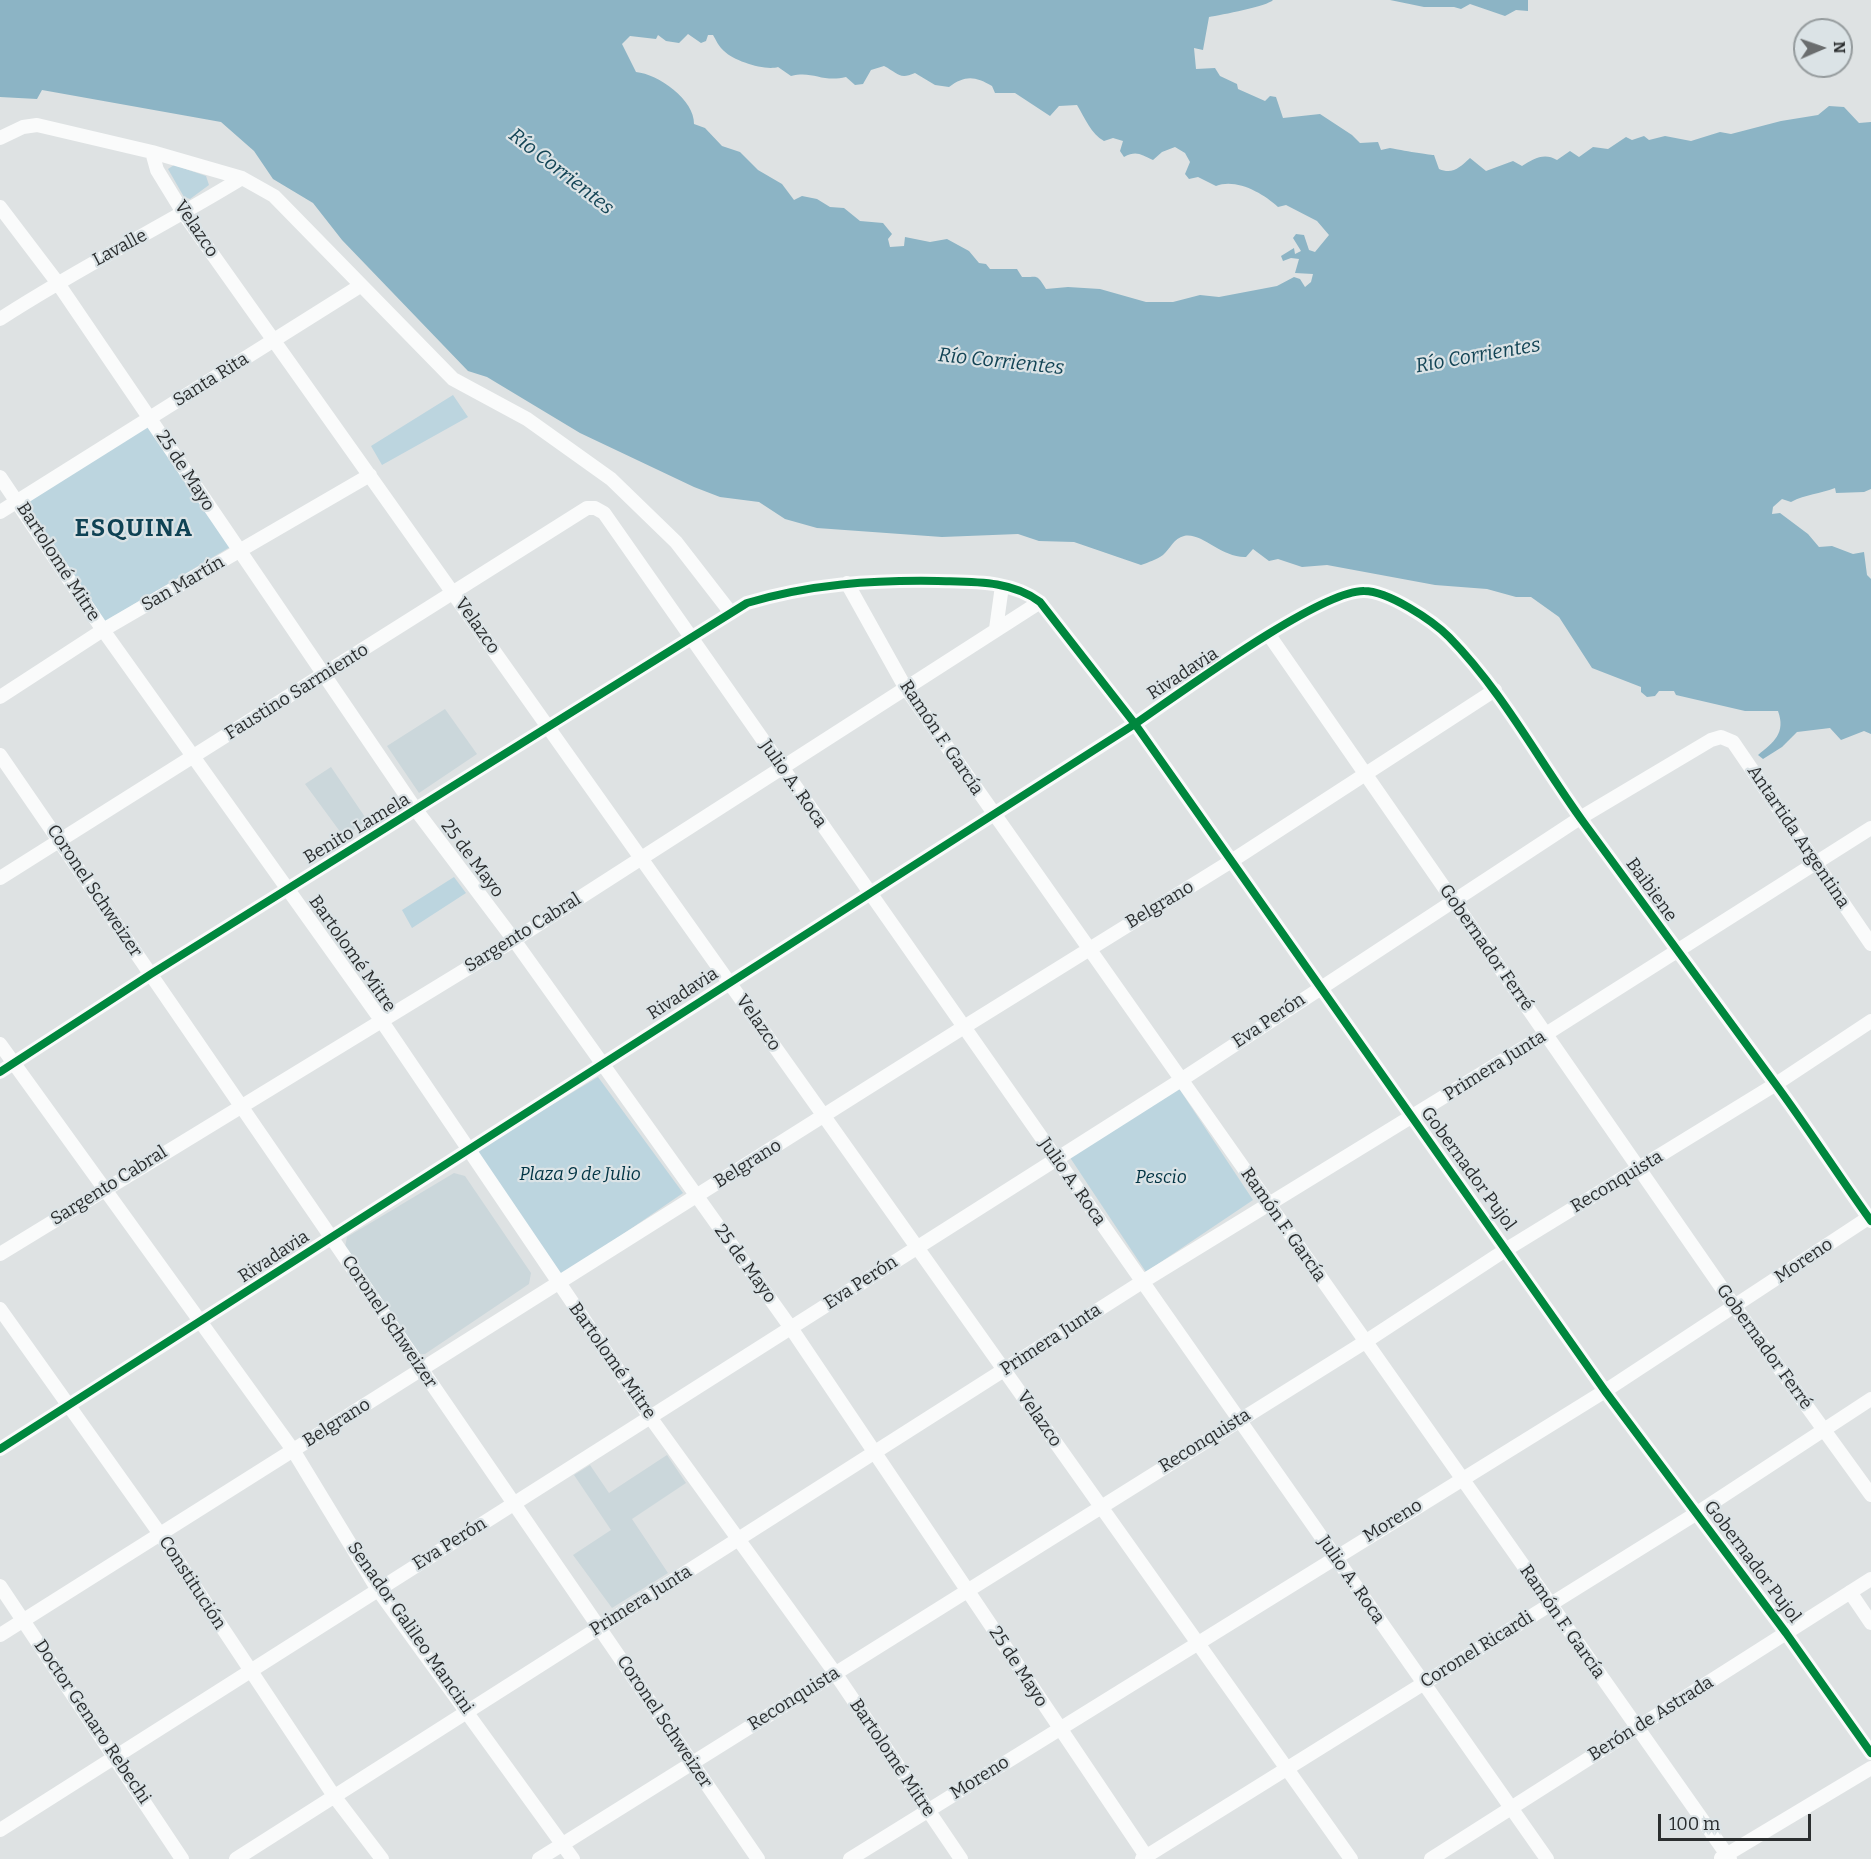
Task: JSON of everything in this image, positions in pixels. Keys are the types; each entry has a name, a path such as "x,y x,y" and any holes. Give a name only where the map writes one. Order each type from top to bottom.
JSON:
{"street":[{"path":"0,138 23,127 37,125 152,152 242,178 274,196 292,211 360,286 453,379 527,419 610,479 676,542 731,613"},
{"name":"Velazco","path":"152,152 157,170 184,214 1351,1859"},
{"name":"Lavalle","path":"0,319 57,282 184,214 242,178"},
{"name":"25 de Mayo","path":"0,207 57,282 238,552 416,810 514,940 791,1328 968,1589 1145,1858"},
{"name":"Santa Rita","path":"0,512 360,286"},
{"name":"San Martín","path":"0,697 103,630 370,475"},
{"name":"Bartolomé Mitre","path":"0,477 103,630 381,1020 650,1417 835,1673 961,1859"},
{"name":"Faustino Sarmiento","path":"0,878 324,676 587,508 595,508"},
{"name":"Julio A. Roca","path":"595,508 604,513 1546,1859"},
{"name":"Benito Lamela","path":"0,1072 150,974 747,603 777,594 847,582 978,582 1028,593 1040,602"},
{"name":"Ramón F. García","path":"847,582 905,687 1551,1605 1725,1857"},
{"path":"996,629 1002,586"},
{"name":"Rivadavia","path":"0,1449 202,1322 1269,635 1329,599 1348,592 1376,592 1389,596"},
{"name":"Baibiene","path":"1389,596 1447,635 1495,690 1580,818 1776,1084 1870,1218"},
{"name":"Sargento Cabral","path":"0,1254 514,940 1040,602"},
{"name":"Gobernador Pujol","path":"1040,602 1135,723 1605,1391 1786,1633 1871,1754"},
{"name":"Gobernador Ferré","path":"1269,635 1735,1307 1871,1495"},
{"name":"Belgrano","path":"0,1635 1088,949 1233,860 1495,690"},
{"name":"Eva Perón","path":"0,1830 1181,1080 1320,986 1580,818 1721,736"},
{"name":"Antartida Argentina","path":"1721,736 1733,742 1871,944"},
{"name":"Coronel Schweizer","path":"0,755 758,1859"},
{"name":"Primera Junta","path":"236,1859 1267,1203 1546,1034 1871,828"},
{"name":"Reconquista","path":"539,1859 1365,1342 1507,1249 1776,1084 1871,1021"},
{"name":"Senador Galileo Mancini","path":"0,1044 293,1450 378,1590 468,1711 573,1859"},
{"name":"Moreno","path":"850,1859 1335,1556 1605,1391 1870,1218"},
{"name":"Constitución","path":"0,1309 160,1534 249,1672 334,1796 382,1859"},
{"name":"Coronel Ricardi","path":"1145,1858 1697,1514 1871,1399"},
{"name":"Berón de Astrada","path":"1431,1859 1871,1579"},
{"name":"Doctor Genaro Rebechi","path":"0,1586 182,1859"},
{"path":"1850,1592 1871,1623"},
{"path":"1725,1857 1871,1768"}],"shaded area":[{"path":"445,709 477,754 419,793 387,746"},
{"path":"331,767 367,820 344,837 305,784"},
{"path":"454,1173 465,1176 531,1273 529,1284 425,1354 419,1354 345,1247 347,1237"},
{"path":"667,1455 686,1483 632,1519 668,1573 612,1608 573,1555 611,1530 574,1475 590,1465 609,1493"}],"green space":[{"path":"174,165 206,176 209,185 190,199 184,197 168,169"},
{"path":"453,395 468,417 382,465 371,446"},
{"path":"147,426 230,547 104,622 24,502"},
{"path":"454,877 466,893 412,928 402,910"},
{"name":"Plaza 9 de Julio","path":"598,1077 683,1193 559,1278 475,1151"},
{"name":"Pescio","path":"1176,1084 1253,1200 1146,1272 1069,1156"}],"water":[{"name":"Río Corrientes","path":"0,0 1273,0 1254,7 1209,17 1203,50 1194,48 1196,69 1215,68 1220,76 1237,84 1238,89 1265,101 1270,96 1276,97 1283,118 1320,114 1360,143 1378,142 1381,150 1390,148 1434,155 1439,169 1444,171 1456,169 1470,158 1486,171 1513,161 1522,166 1543,157 1557,160 1570,151 1579,157 1593,147 1608,149 1626,137 1632,140 1644,136 1649,140 1665,136 1691,141 1720,132 1731,134 1781,121 1818,115 1829,106 1844,107 1859,123 1871,122 1871,489 1864,492 1836,493 1835,488 1791,502 1782,499 1773,507 1772,514 1780,513 1808,534 1819,547 1832,546 1853,554 1864,552 1867,575 1871,579 1871,734 1864,731 1841,740 1830,728 1797,732 1782,747 1763,759 1758,755 1773,741 1779,731 1778,711 1745,711 1676,695 1674,691 1659,691 1655,696 1647,697 1641,692 1641,687 1592,668 1559,617 1531,597 1516,597 1487,589 1435,585 1327,565 1302,567 1278,559 1269,561 1253,549 1246,557 1237,556 1191,536 1181,537 1163,555 1141,565 1074,542 1039,541 1018,534 942,537 817,528 785,519 759,502 720,497 580,433 487,377 468,371 342,240 313,203 273,179 254,151 221,122 42,90 37,99 0,97","holes":["688,34 701,43 706,41 708,35 713,35 729,55 758,66 778,67 791,76 806,74 830,79 846,77 855,85 863,84 871,70 884,66 902,76 915,73 935,85 949,87 960,80 970,78 980,80 992,86 995,93 1015,93 1050,116 1059,106 1077,105 1099,138 1104,141 1113,138 1123,141 1120,151 1124,157 1136,154 1153,160 1162,152 1175,147 1185,153 1190,162 1185,174 1189,179 1198,177 1216,186 1232,184 1249,188 1278,207 1286,205 1317,221 1329,235 1315,252 1309,250 1304,235 1296,234 1293,238 1301,251 1295,254 1294,248 1281,256 1283,261 1291,258 1299,259 1295,273 1313,274 1311,282 1305,287 1300,279 1294,277 1277,286 1219,297 1200,295 1173,302 1146,302 1100,289 1068,287 1046,289 1038,278 1022,277 1017,269 990,269 986,264 979,263 969,251 947,239 930,242 905,237 904,246 890,247 888,239 892,234 883,223 860,221 844,208 830,207 817,199 802,196 794,200 782,184 758,170 740,152 722,146 705,128 694,124 693,115 688,106 674,90 654,78 636,72 622,44 630,36 656,39 658,35 666,41 679,43"]},
{"path":"1390,0 1528,0 1528,11 1516,10 1505,16 1470,4 1461,9 1424,7"}],"cycle path":[{"path":"0,1072 151,974 747,603 795,591 842,584 913,581 965,582 991,584 1017,590 1040,602 1135,724 1605,1391 1786,1633 1871,1753"},
{"path":"0,1449 1135,724 1249,646 1316,607 1343,595 1364,591 1374,592 1397,601 1432,623 1449,637 1487,681 1584,823 1787,1099 1871,1221"}],"district":[{"name":"ESQUINA","path":"134,529"}]}
